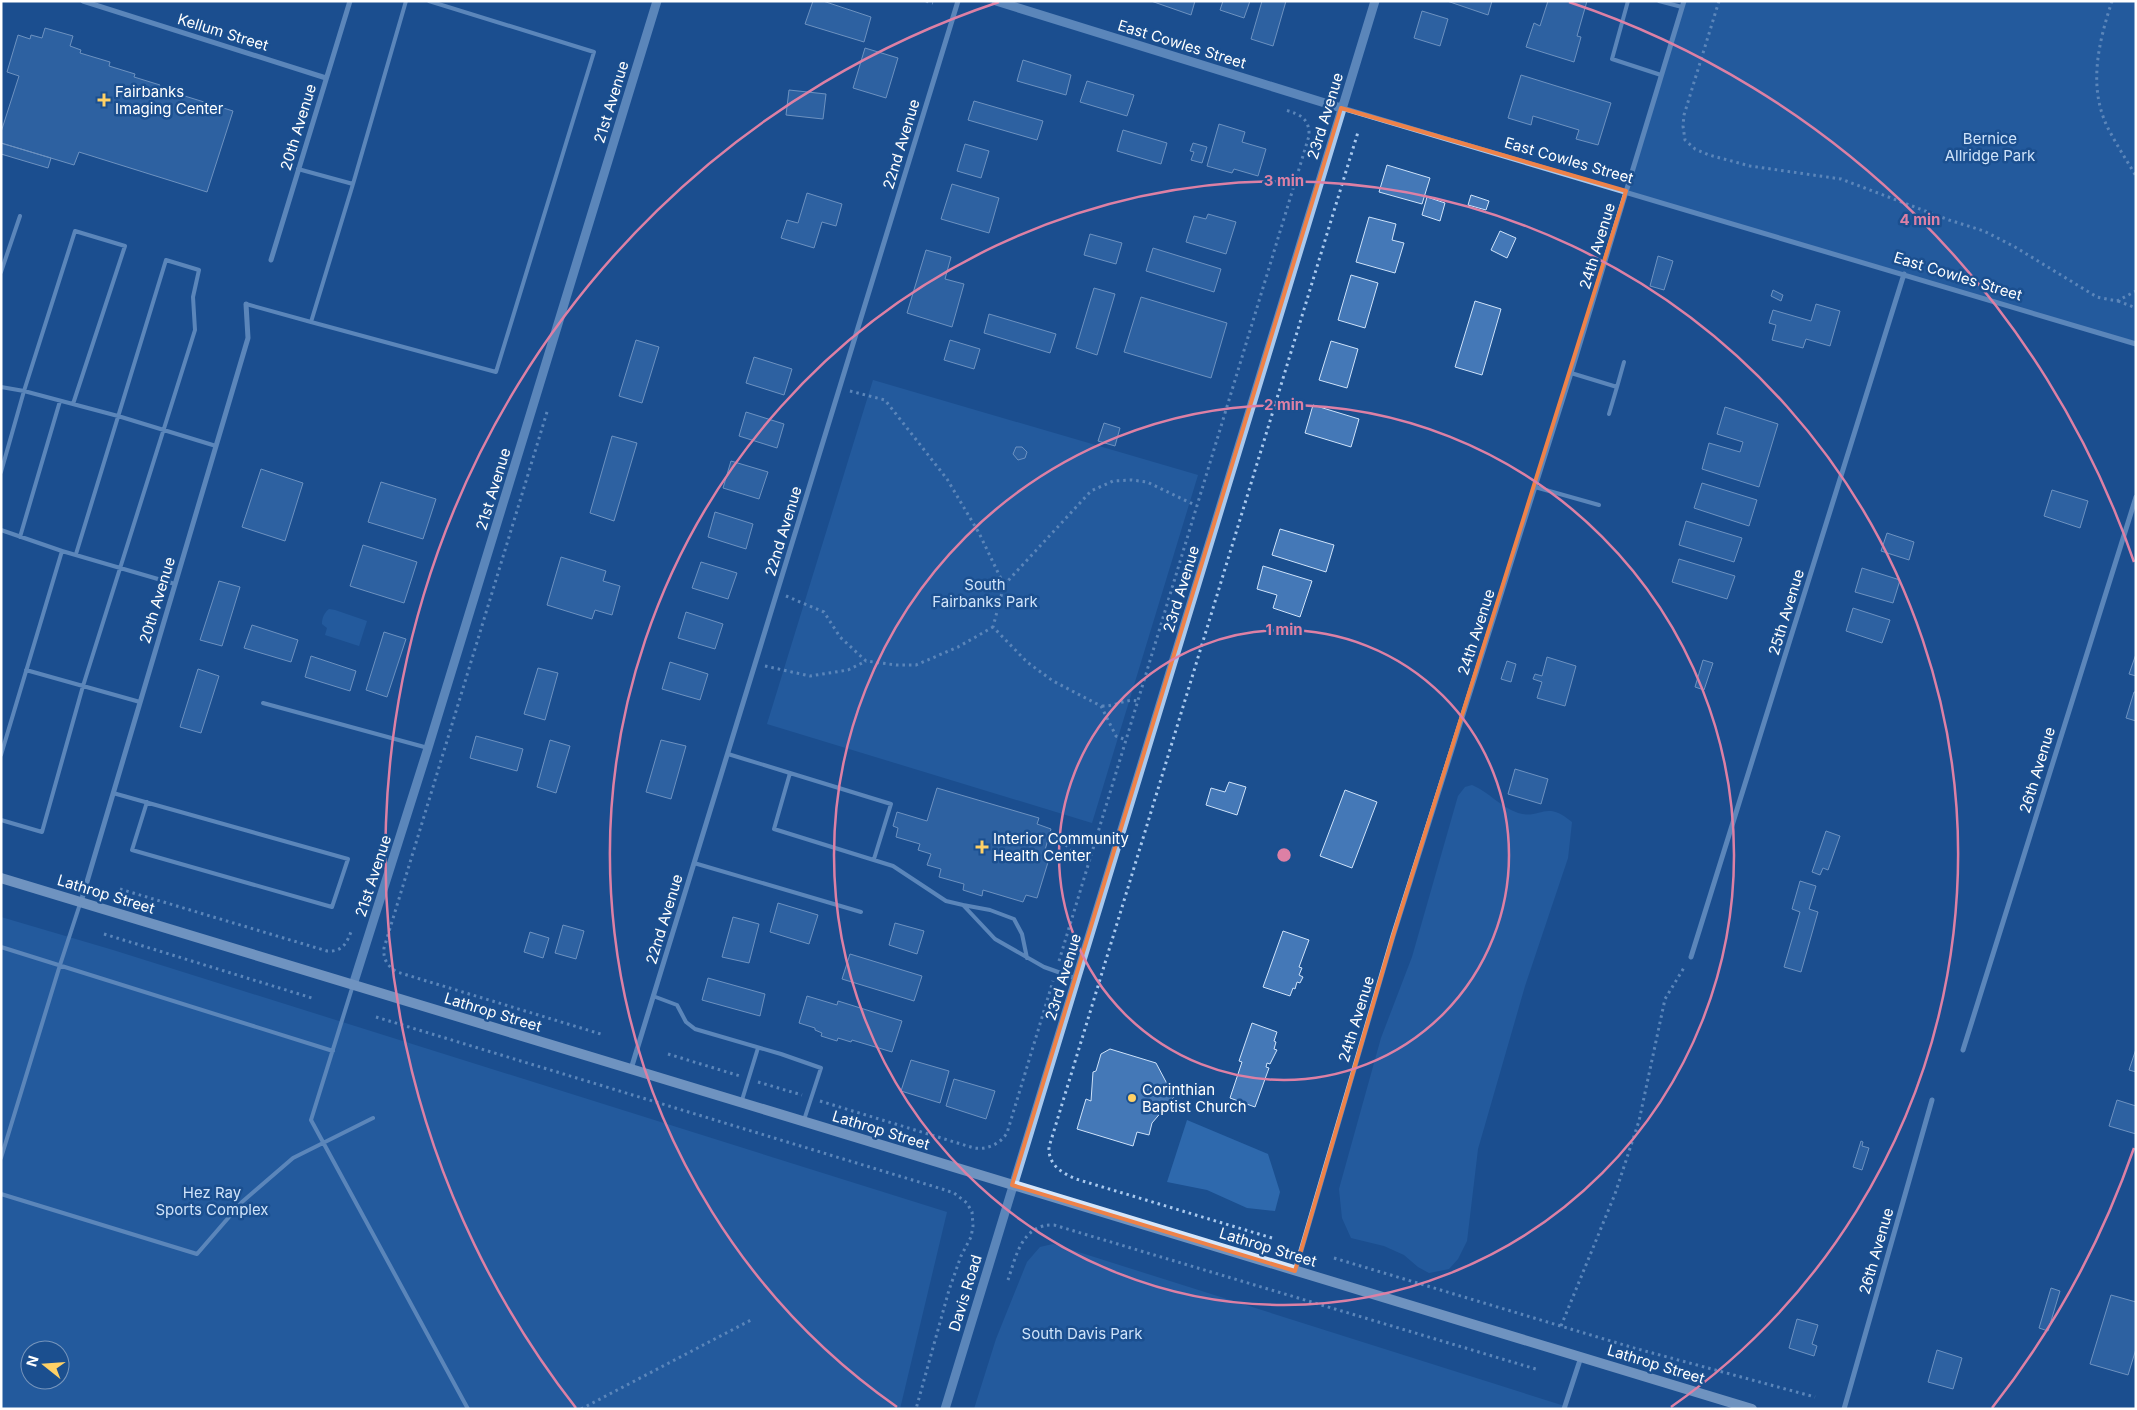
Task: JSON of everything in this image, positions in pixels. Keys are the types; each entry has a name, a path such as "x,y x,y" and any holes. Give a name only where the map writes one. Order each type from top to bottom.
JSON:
{"main road":[{"name":"Lathrop Street","path":"1,878 1752,1409"}],"street":[{"name":"Kellum Street","path":"83,1 326,78"},
{"name":"20th Avenue","path":"271,260 350,1"},
{"name":"21st Avenue","path":"353,985 428,748 657,1"},
{"name":"22nd Avenue","path":"631,1069 958,1"},
{"name":"East Cowles Street","path":"996,1 1341,108 1626,191 2136,344"},
{"name":"23rd Avenue","path":"1012,1185 1078,979 1375,1"},
{"name":"24th Avenue","path":"1295,1271 1396,927 1571,373 1683,4"},
{"name":"25th Avenue","path":"1691,957 1904,274"},
{"name":"20th Avenue","path":"81,902 248,338 246,304"},
{"name":"26th Avenue","path":"1963,1050 2136,497"},
{"name":"26th Avenue","path":"1844,1409 1932,1100"},
{"name":"Davis Road","path":"945,1409 1012,1185"},
{"path":"1564,1409 1581,1357"}],"lane":[{"path":"311,322 406,1"},
{"path":"246,304 496,372 594,52 429,1"},
{"path":"1628,1 1612,60 1661,75"},
{"path":"1659,1 1683,4"},
{"path":"298,169 353,184"},
{"path":"1,272 20,216"},
{"path":"1,472 24,391 75,231 124,246 73,404"},
{"path":"1,820 42,832 83,686 195,330 193,297 199,270 166,260 76,554"},
{"path":"1609,414 1624,362"},
{"path":"1571,373 1617,387"},
{"path":"1,387 24,391 118,416 216,446"},
{"path":"20,537 60,401"},
{"path":"1535,487 1600,505"},
{"path":"1,530 62,551 175,584"},
{"path":"1,755 62,551"},
{"path":"26,670 140,702"},
{"path":"263,703 428,748"},
{"path":"728,754 891,804 874,859"},
{"path":"790,773 774,829 893,866 946,901 990,910 1014,919 1022,934 1027,958"},
{"path":"113,793 147,802 348,859 332,907 132,850 147,802"},
{"path":"694,863 861,912"},
{"path":"1,1158 81,902"},
{"path":"963,905 995,939 1044,967 1078,979"},
{"path":"1,947 333,1051"},
{"path":"353,985 311,1120 468,1409"},
{"path":"653,996 677,1005 686,1022 695,1029 821,1068 804,1122"},
{"path":"741,1103 758,1048"},
{"path":"1,1194 197,1254 242,1202 293,1158 373,1118"}],"path":[{"path":"926,1 933,4"},
{"path":"1719,1 1684,115 1683,126 1686,140 1695,149 1709,155 1750,166 1810,174 1849,182 1949,220 1984,230 2023,251 2097,298 2117,301 2136,308"},
{"path":"2112,1 2098,52 2096,75 2098,101 2109,131 2136,176"},
{"path":"668,1054 974,1148 982,1149 1002,1142 1007,1133 1309,136 1308,124 1305,119 1296,113 1286,110"},
{"path":"1272,1238 1076,1179 1057,1169 1048,1155 1358,132"},
{"path":"2117,301 2136,292"},
{"path":"840,388 885,400 947,479 979,533 1004,585"},
{"path":"548,410 382,957 387,967 397,972 604,1035"},
{"path":"755,664 810,676 848,670 866,661 896,665 916,665 958,647 993,627 1004,585 1091,491 1113,482 1132,480 1147,482 1197,506"},
{"path":"777,592 824,612 840,637 866,661"},
{"path":"993,627 1027,662 1053,681 1101,706 1129,700 1138,701"},
{"path":"1101,706 1116,736 1126,740"},
{"path":"1050,832 1089,863"},
{"path":"120,889 322,950 335,952 346,947 352,929"},
{"path":"104,934 312,998"},
{"path":"1561,1326 1615,1194 1639,1120 1665,999 1691,957"},
{"path":"376,1017 942,1189 954,1193 965,1200 974,1216 972,1231 949,1290 916,1409"},
{"path":"1008,1280 1024,1237 1040,1226 1054,1225 1539,1370"},
{"path":"1334,1258 1634,1348 1815,1397"},
{"path":"581,1409 751,1320"}],"highlighted area":[{"path":"1341,108 1626,191 1393,936 1295,1271 1012,1185"}],"green space":[{"name":"Bernice Allridge Park","path":"1684,1 2136,1 2136,344 1626,191"},
{"name":"South Fairbanks Park","path":"873,380 1198,475 1092,823 767,724"},
{"path":"329,609 367,621 359,646 325,635 327,628 322,624 322,620"},
{"path":"1472,785 1518,813 1555,812 1572,822 1568,858 1525,986 1478,1149 1467,1241 1458,1259 1449,1269 1429,1273 1418,1267 1404,1255 1384,1246 1351,1238 1342,1218 1339,1189 1381,1038 1412,957 1458,796 1465,787"},
{"name":"Hez Ray Sports Complex","path":"1,917 113,950 947,1212 900,1409 1,1409"},
{"path":"1187,1120 1268,1154 1280,1192 1275,1211 1247,1208 1207,1190 1167,1182"},
{"name":"South Davis Park","path":"1053,1244 1574,1409 974,1409 996,1339 1027,1262 1040,1247"}],"building":[{"path":"813,1 823,1 871,17 864,42 805,24"},
{"path":"1151,1 1195,1 1191,15"},
{"path":"1223,1 1250,1 1244,18 1220,10"},
{"path":"1262,1 1286,1 1273,46 1251,39"},
{"path":"1447,1 1492,1 1488,15"},
{"path":"1548,1 1587,1 1577,36 1581,37 1574,62 1526,47 1534,23 1540,26"},
{"path":"1422,11 1448,19 1440,46 1414,38"},
{"name":"Fairbanks Imaging Center","path":"45,28 73,36 70,46 81,50 80,53 110,62 109,66 135,74 134,77 160,85 159,88 233,111 207,192 79,152 74,165 1,143 1,132 19,76 7,72 18,35 30,39 31,35 42,38"},
{"path":"865,48 898,58 886,98 853,88"},
{"path":"1023,60 1071,75 1066,95 1017,81"},
{"path":"1521,75 1611,103 1598,145 1576,139 1579,130 1533,116 1531,125 1508,118"},
{"path":"1087,81 1134,95 1127,116 1080,102"},
{"path":"789,90 826,94 823,119 786,115"},
{"path":"974,101 1043,121 1037,140 968,120"},
{"path":"1219,124 1245,132 1242,142 1266,149 1258,176 1234,169 1232,173 1207,166"},
{"path":"1123,130 1167,143 1161,164 1117,151"},
{"path":"1,143 51,158 48,168 1,154"},
{"path":"1193,143 1207,147 1202,163 1191,160 1194,152 1190,151"},
{"path":"965,144 989,151 981,178 957,171"},
{"path":"1387,165 1430,178 1422,204 1379,192"},
{"path":"952,184 999,198 989,233 941,219"},
{"path":"807,193 842,204 836,226 822,222 814,248 781,238 787,220 798,223"},
{"path":"1471,195 1489,201 1486,210 1468,205"},
{"path":"1427,197 1445,203 1440,221 1422,215"},
{"path":"1208,214 1236,222 1226,254 1186,242 1194,216 1206,219"},
{"path":"1369,217 1396,224 1392,240 1404,243 1395,273 1356,262"},
{"path":"1500,231 1516,238 1507,258 1491,250"},
{"path":"1090,234 1122,243 1116,264 1084,255"},
{"path":"1153,248 1221,269 1214,292 1146,271"},
{"path":"926,250 951,257 945,279 964,284 952,327 907,313"},
{"path":"1658,256 1673,261 1664,290 1650,286"},
{"path":"1351,275 1378,283 1365,328 1338,320"},
{"path":"1094,288 1115,294 1097,355 1076,348"},
{"path":"1773,290 1783,295 1781,301 1771,296"},
{"path":"1141,297 1227,323 1211,378 1124,352"},
{"path":"1475,301 1501,309 1482,375 1455,367"},
{"path":"1816,304 1840,311 1830,346 1806,339 1803,348 1772,340 1776,325 1769,323 1773,310 1811,321"},
{"path":"989,314 1056,334 1050,353 984,333"},
{"path":"636,340 659,347 642,403 619,396"},
{"path":"950,340 980,349 974,369 944,360"},
{"path":"1331,341 1358,349 1347,388 1319,380"},
{"path":"754,357 792,369 784,395 746,383"},
{"path":"1313,405 1359,419 1351,447 1305,433"},
{"path":"1725,407 1778,424 1759,487 1702,469 1709,443 1740,452 1743,442 1717,434"},
{"path":"746,412 784,424 777,448 739,436"},
{"path":"1104,423 1120,428 1115,446 1098,441"},
{"path":"612,436 637,443 614,521 590,513"},
{"path":"1016,447 1022,447 1027,452 1025,458 1018,460 1013,454"},
{"path":"731,461 768,472 759,499 723,488"},
{"path":"261,469 303,483 285,541 242,527"},
{"path":"381,482 436,499 423,539 368,522"},
{"path":"1702,483 1757,500 1749,526 1694,508"},
{"path":"2052,490 2088,501 2080,528 2044,516"},
{"path":"715,512 753,524 746,549 708,537"},
{"path":"1686,521 1742,538 1734,562 1679,545"},
{"path":"1280,529 1334,545 1326,572 1272,555"},
{"path":"1887,533 1914,542 1909,560 1881,551"},
{"path":"363,545 417,562 404,603 350,586"},
{"path":"561,557 606,571 603,581 620,586 612,615 595,610 592,619 547,605"},
{"path":"1679,559 1735,576 1727,599 1672,582"},
{"path":"701,562 737,573 728,599 692,588"},
{"path":"1263,566 1312,581 1300,617 1273,608 1277,595 1257,589"},
{"path":"1862,568 1900,580 1893,603 1855,592"},
{"path":"219,581 240,587 222,646 200,640"},
{"path":"1853,608 1890,620 1882,643 1846,631"},
{"path":"686,612 723,624 715,649 678,638"},
{"path":"252,625 298,640 291,662 244,648"},
{"path":"384,632 406,639 387,697 366,690"},
{"path":"2136,654 2136,676 2129,674"},
{"path":"311,656 356,671 350,691 305,677"},
{"path":"1547,657 1576,666 1565,706 1537,698 1542,682 1533,679 1535,674 1542,676"},
{"path":"1703,660 1713,663 1704,690 1695,687"},
{"path":"1507,661 1516,664 1511,682 1501,679"},
{"path":"670,662 708,674 700,700 662,689"},
{"path":"538,668 558,673 545,720 524,714"},
{"path":"198,669 219,676 201,733 180,727"},
{"path":"2134,692 2136,692 2136,721 2126,718"},
{"path":"476,736 523,749 517,771 470,758"},
{"path":"550,740 570,746 556,793 537,787"},
{"path":"661,740 686,746 671,799 646,792"},
{"path":"1515,769 1548,779 1541,804 1508,794"},
{"path":"1229,782 1246,787 1237,815 1206,805 1211,788 1225,792"},
{"name":"Interior Community Health Center","path":"937,788 1039,818 1037,824 1051,829 1043,857 1049,859 1037,898 1026,895 1023,902 983,890 982,896 963,890 964,884 939,877 941,869 927,865 931,854 918,850 920,844 896,837 898,828 893,826 897,812 927,821"},
{"path":"1345,790 1377,802 1352,868 1320,856"},
{"path":"1826,831 1840,836 1828,870 1823,868 1820,875 1812,872"},
{"path":"1800,881 1816,886 1809,909 1818,912 1801,972 1784,967 1800,912 1792,909"},
{"path":"778,903 818,915 809,944 770,932"},
{"path":"733,917 759,924 749,963 722,957"},
{"path":"895,923 924,931 917,954 889,945"},
{"path":"563,925 584,931 576,959 555,953"},
{"path":"1283,931 1309,940 1299,967 1302,968 1299,975 1303,977 1300,983 1297,982 1290,996 1263,987"},
{"path":"530,932 549,938 543,958 524,952"},
{"path":"850,954 922,976 914,1001 842,979"},
{"path":"708,978 765,994 760,1016 702,1000"},
{"path":"807,996 837,1005 838,1001 902,1021 892,1052 852,1040 851,1042 838,1038 837,1041 821,1036 822,1033 815,1030 815,1028 799,1023"},
{"path":"1252,1023 1277,1032 1274,1049 1277,1050 1270,1064 1267,1063 1266,1067 1269,1068 1255,1107 1230,1098 1242,1062 1239,1061"},
{"name":"Corinthian Baptist Church","path":"1110,1049 1156,1063 1174,1097 1152,1123 1149,1135 1137,1132 1133,1146 1077,1129 1086,1099 1091,1101 1093,1072 1096,1071 1101,1054"},
{"path":"2136,1049 2136,1072 2129,1070"},
{"path":"911,1060 949,1071 940,1103 901,1091"},
{"path":"954,1079 995,1091 986,1119 946,1106"},
{"path":"2117,1100 2136,1106 2136,1134 2109,1126"},
{"path":"1861,1141 1863,1142 1862,1146 1869,1148 1862,1170 1853,1167"},
{"path":"2051,1288 2060,1291 2048,1331 2039,1328"},
{"path":"2111,1295 2136,1302 2136,1349 2128,1375 2090,1364"},
{"path":"1797,1319 1818,1325 1812,1344 1817,1346 1814,1356 1789,1348"},
{"path":"1937,1350 1962,1358 1953,1389 1928,1382"}],"place":[{"name":"Fairbanks Imaging Center","path":"104,100"},
{"name":"Interior Community Health Center","path":"982,847"},
{"name":"Corinthian Baptist Church","path":"1132,1098"}]}
